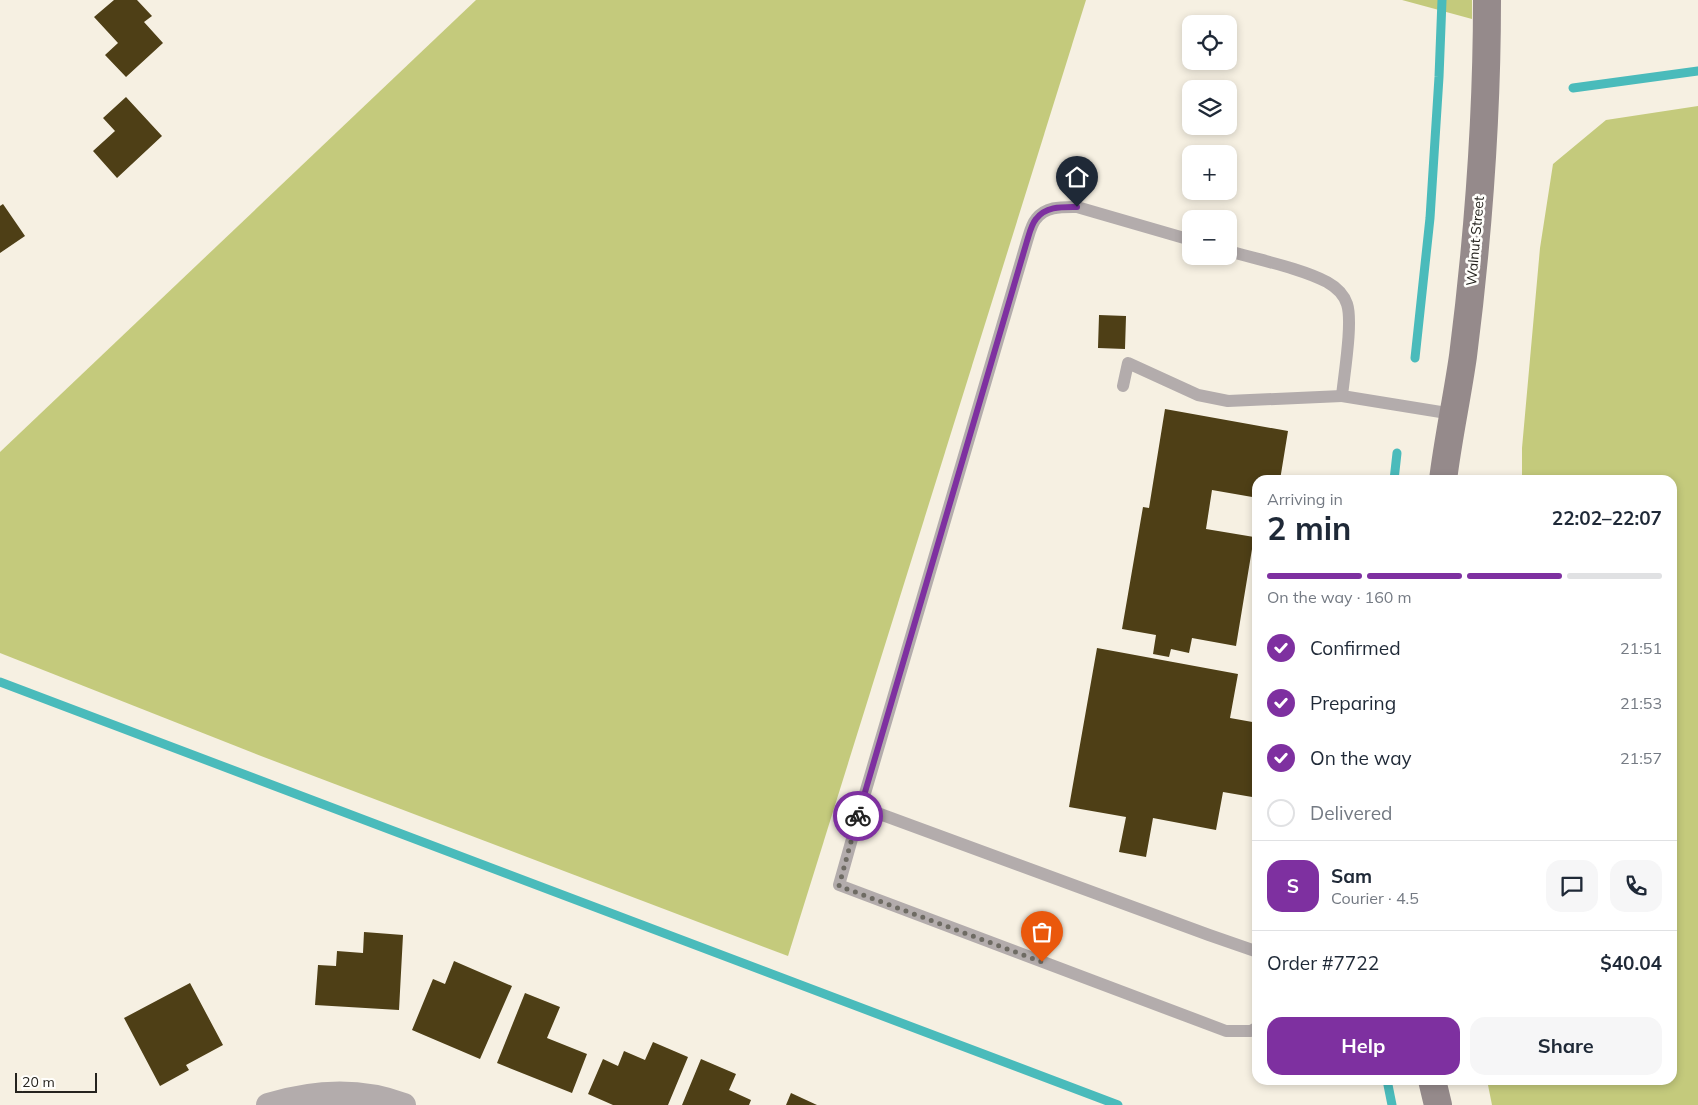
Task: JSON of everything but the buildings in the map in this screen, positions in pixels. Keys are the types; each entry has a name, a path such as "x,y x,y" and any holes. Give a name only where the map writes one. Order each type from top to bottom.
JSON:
{"street":[{"name":"Walnut Street","path":"1444,475 1462,358 1475,253 1483,148 1487,0"},
{"path":"1433,1085 1438,1105"},
{"path":"268,1105 290,1098 314,1094 339,1093 372,1096 404,1105"}],"lane":[{"path":"1182,237 1077,207 1058,206 1044,212 1035,219 839,886 1226,1031 1252,1030"},
{"path":"1237,253 1309,275 1329,283 1340,291 1347,304 1350,318 1342,396"},
{"path":"1123,386 1128,363 1198,395 1228,401 1342,396 1454,414"},
{"path":"861,807 1252,950"}],"green space":[{"path":"476,0 1086,0 788,956 261,756 0,653 0,452"},
{"path":"1402,0 1472,0 1472,19"},
{"path":"1698,106 1698,1105 1492,1105 1488,1085 1677,1085 1677,475 1522,475 1522,448 1540,248 1553,164 1606,120"}],"waterway":[{"path":"1415,358 1430,218 1442,0"},
{"path":"1573,88 1698,71"},
{"path":"1395,475 1397,453"},
{"path":"0,682 1118,1105"},
{"path":"1388,1085 1392,1105"}],"way so far":[{"path":"858,816 839,886 1042,962"}],"route":[{"path":"858,816 1027,241 1035,219 1044,212 1058,206 1077,207"}]}
